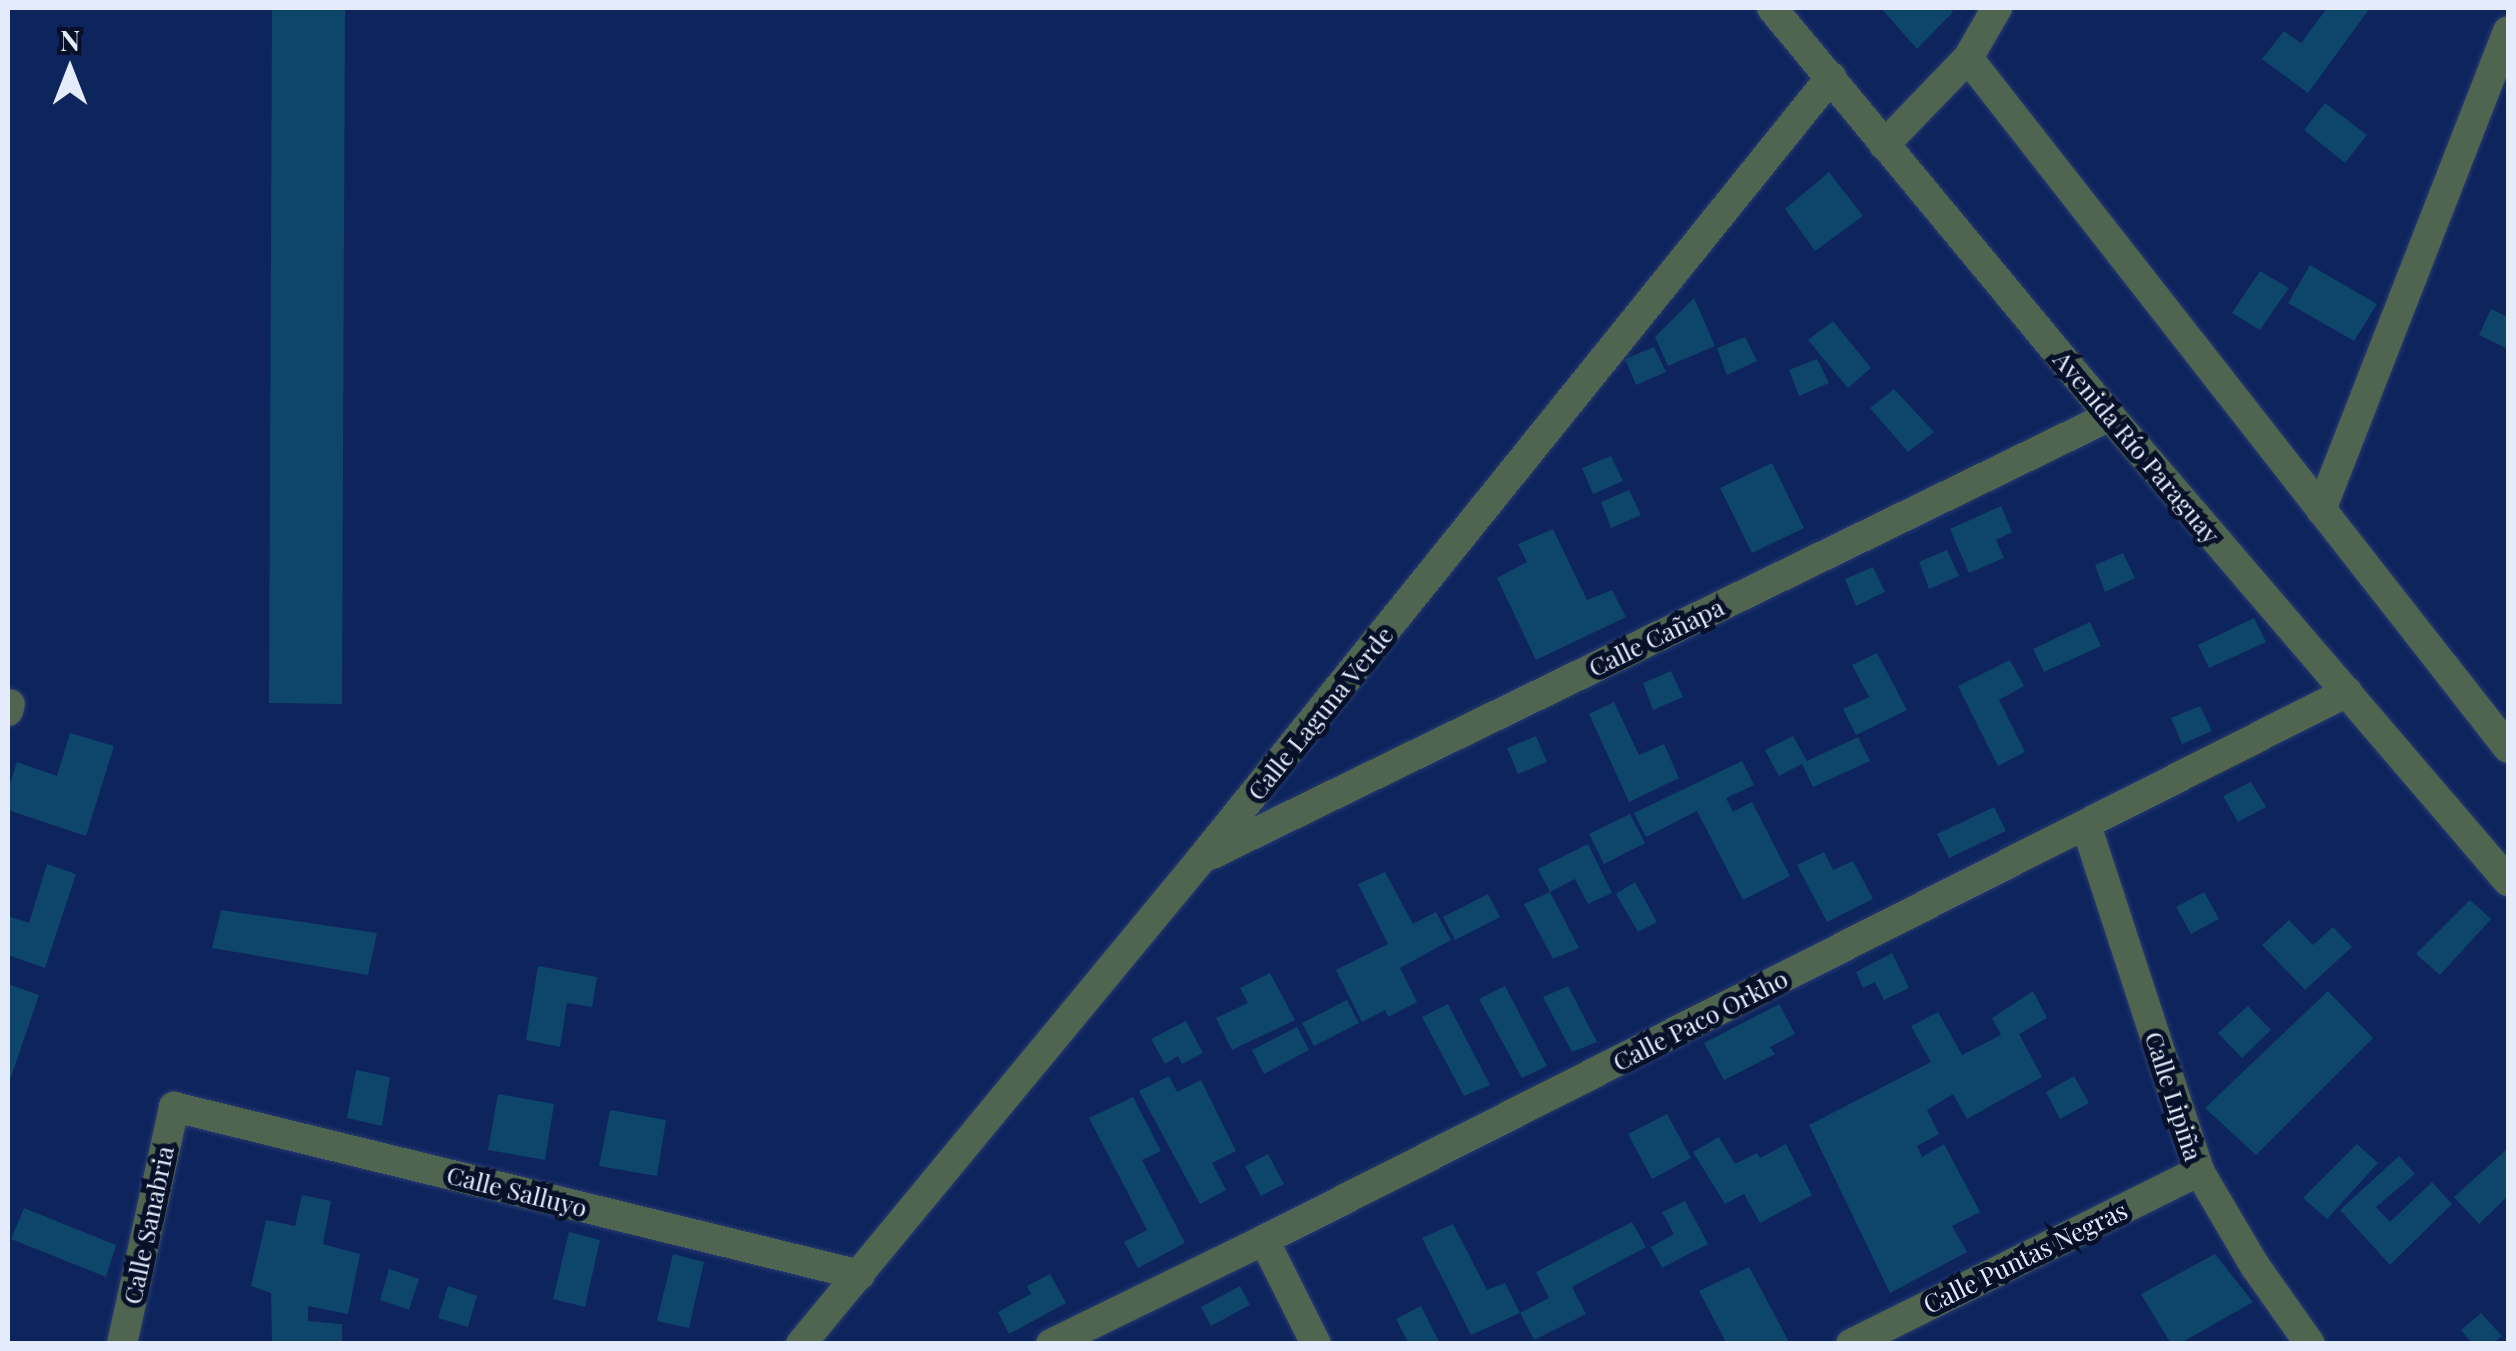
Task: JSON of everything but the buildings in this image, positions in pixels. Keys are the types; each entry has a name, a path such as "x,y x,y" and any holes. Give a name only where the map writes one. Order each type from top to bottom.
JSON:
{"street":[{"name":"Avenida Río Paraguay","path":"1772,8 2110,416 2508,881"},
{"path":"1884,144 1968,58 1997,8"},
{"path":"2321,510 2508,31"},
{"path":"1968,58 2508,748"},
{"name":"Calle Laguna Verde","path":"802,1344 1202,858 1831,76"},
{"name":"Calle Cañapa","path":"1202,858 2110,416"},
{"name":"Calle Paco Orkho","path":"1051,1344 2347,692"},
{"name":"Calle Lipiña","path":"2086,825 2199,1171 2255,1266 2310,1344"},
{"name":"Calle Salluyo","path":"174,1107 860,1275"},
{"name":"Calle Sanabria","path":"122,1344 174,1107"},
{"name":"Calle Puntas Negras","path":"1852,1344 2199,1171"},
{"path":"1264,1240 1316,1344"}]}
